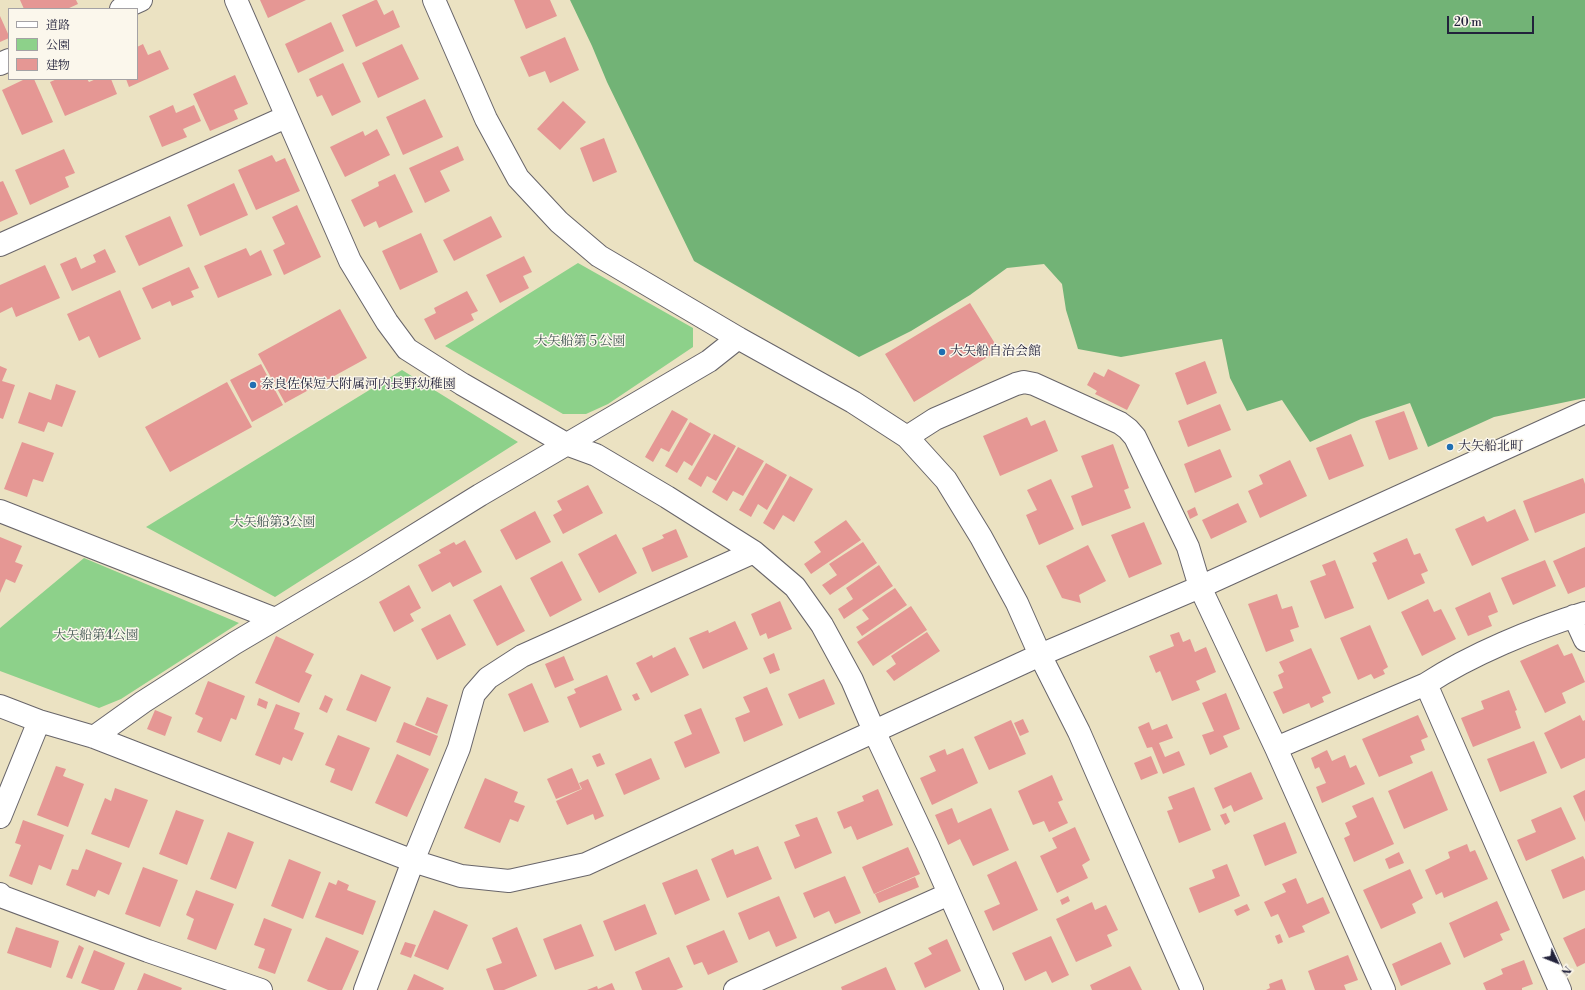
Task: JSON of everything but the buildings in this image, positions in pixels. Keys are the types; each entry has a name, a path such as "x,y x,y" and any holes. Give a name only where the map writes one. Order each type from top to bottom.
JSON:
{"street":[{"path":"123,8 141,0"},
{"path":"236,0 350,261 387,322 407,349 462,384 566,444 596,455 667,497 742,546 754,552 795,587 822,625 852,680 874,732 928,846 992,990"},
{"path":"434,0 486,119 518,178 559,222 599,256 738,338 854,402 907,437 946,480 981,537 1017,603 1040,655 1079,732 1192,990"},
{"path":"0,245 286,117"},
{"path":"94,737 143,702 275,619 566,444 709,361 738,338"},
{"path":"907,437 935,419 1016,384 1024,382 1034,384 1120,423 1135,437 1188,547 1200,587 1276,748 1384,990"},
{"path":"0,706 39,721 94,737 413,861 461,876 510,881 586,864 1040,655 1200,587 1585,412"},
{"path":"0,511 275,619"},
{"path":"365,990 413,861 459,748 474,694 488,678 522,656 754,552"},
{"path":"1276,748 1426,684 1476,656 1550,624 1579,614 1585,640"},
{"path":"1426,684 1560,990"},
{"path":"0,817 39,721"},
{"path":"0,894 3,897 148,951 261,990"},
{"path":"735,990 949,894"}],"green space":[{"path":"570,0 1585,0 1585,398 1494,417 1428,447 1410,403 1361,419 1310,442 1282,400 1247,411 1230,378 1222,339 1121,357 1078,349 1066,310 1062,284 1044,264 1007,268 970,295 911,331 859,357 694,261 607,82"},
{"name":"大矢船第５公園","path":"578,263 693,328 693,347 608,404 586,414 563,414 445,346"},
{"name":"大矢船第3公園","path":"402,370 518,442 275,597 146,527"},
{"name":"大矢船第4公園","path":"84,558 239,623 121,699 99,708 0,671 0,628"}],"place":[{"name":"大矢船自治会館","path":"942,352"},
{"name":"奈良佐保短大附属河内長野幼稚園","path":"253,385"},
{"name":"大矢船北町","path":"1450,447"}]}
